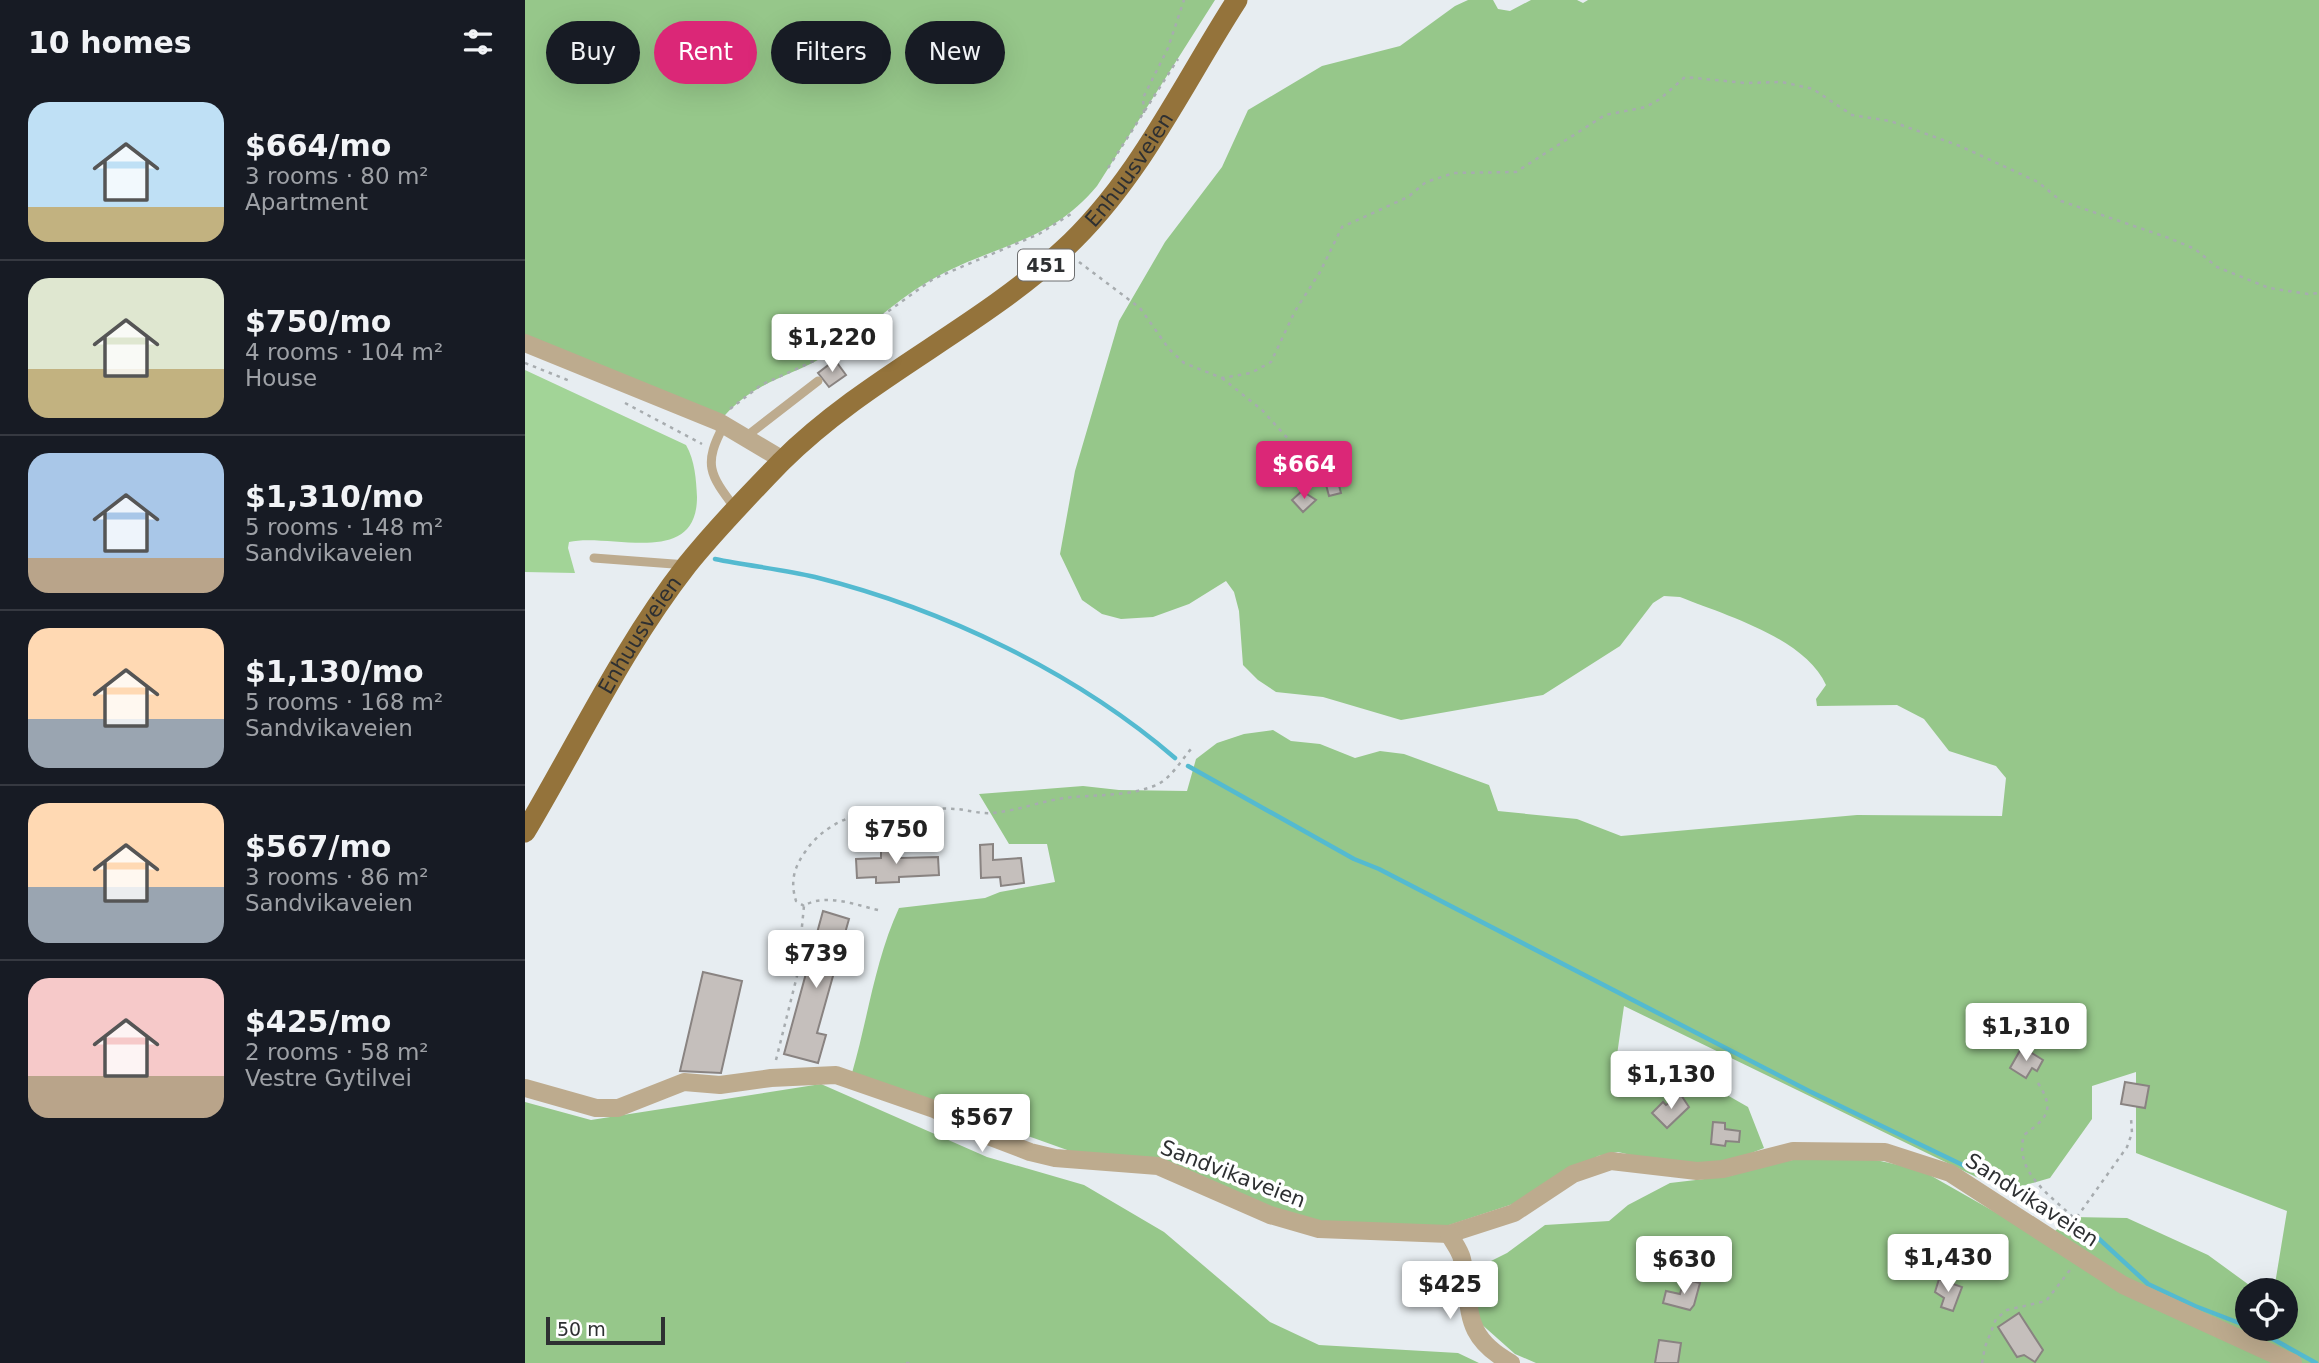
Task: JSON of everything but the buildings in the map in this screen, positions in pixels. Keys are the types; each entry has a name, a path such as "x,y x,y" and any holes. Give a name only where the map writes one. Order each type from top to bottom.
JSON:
{"main road":[{"name":"Enhuusveien","path":"525,832 622,662 687,565 783,460 871,390 1015,291 1064,250 1115,193 1237,0"}],"street":[{"path":"525,343 722,424 783,460"},
{"name":"Sandvikaveien","path":"525,1088 596,1108 618,1108 684,1082 720,1085 771,1078 836,1075 934,1110 1030,1152 1055,1158 1158,1166 1294,1224 1319,1229 1448,1234 1514,1213 1573,1174 1594,1164 1612,1161 1697,1171 1723,1169 1793,1151 1885,1152 1950,1173 2123,1285 2293,1363"},
{"path":"1448,1234 1461,1257 1468,1315 1474,1331 1483,1343 1511,1363"}],"lane":[{"path":"748,439 752,432 818,381"},
{"path":"722,424 712,449 712,475 737,509"},
{"path":"594,558 687,565"}],"path":[{"path":"1144,113 1143,98 1168,48 1184,0"},
{"path":"1104,176 1179,57"},
{"path":"1222,378 1251,373 1271,362 1295,311 1320,272 1342,227 1408,197 1426,182 1454,173 1516,172 1605,115 1646,107 1660,99 1685,77 1745,83 1782,82 1813,89 1851,115 1890,121 1960,145 2038,182 2061,201 2169,238 2195,249 2217,267 2269,288 2319,293"},
{"path":"722,424 737,401 761,385 829,354 933,279 1049,229 1073,213"},
{"path":"1049,229 1064,250 1140,308 1169,349 1184,363 1222,378 1262,411 1299,451"},
{"path":"525,363 574,383"},
{"path":"623,402 712,449"},
{"path":"804,906 796,901 792,888 793,872 814,839 829,826 852,816 878,811 931,809 997,813 1068,798 1138,791 1168,778 1191,749"},
{"path":"804,906 814,900 829,900 882,911"},
{"path":"771,1078 797,976 804,906"},
{"path":"2038,1083 2049,1100 2047,1111 2042,1122 2024,1135 2024,1157 2041,1189 2076,1220"},
{"path":"2068,1229 2127,1146 2132,1133 2131,1118"},
{"path":"1983,1363 1985,1347 1996,1319 2007,1310 2046,1301 2080,1257"}],"green space":[{"path":"525,0 1215,0 1097,186 1078,206 1039,232 931,280 827,355 757,389 719,422 525,343"},
{"path":"1468,0 1493,0 1498,9 1510,11 1531,0 1577,0 1583,3 1588,0 2319,0 2319,1363 1536,1363 1515,1354 1479,1322 1473,1270 1507,1253 1545,1225 1609,1221 1628,1205 1670,1183 1730,1176 1773,1163 1812,1157 1876,1160 1921,1170 2044,1240 2072,1217 2127,1218 2208,1255 2240,1278 2235,1278 2235,1341 2298,1341 2298,1278 2276,1278 2287,1211 2136,1153 2136,1072 2092,1086 2092,1119 2050,1178 2005,1191 1624,1006 1615,1069 1706,1083 1748,1107 1764,1148 1716,1167 1665,1163 1618,1152 1598,1156 1513,1204 1425,1233 1308,1223 1156,1162 1084,1156 852,1073 878,969 899,908 985,898 1000,892 1055,882 1047,844 1009,844 979,794 1083,786 1119,790 1187,791 1196,759 1217,743 1244,734 1273,730 1291,741 1320,744 1355,758 1380,751 1404,754 1489,785 1498,811 1577,819 1621,836 1857,815 2002,816 2006,778 1996,766 1949,751 1924,719 1897,705 1817,706 1816,699 1826,685 1816,668 1801,654 1762,630 1680,597 1664,596 1653,603 1620,646 1543,695 1401,720 1323,697 1276,692 1258,680 1243,665 1239,611 1234,592 1226,581 1189,604 1153,617 1121,619 1102,614 1082,600 1060,554 1075,471 1119,321 1165,242 1222,167 1248,110 1322,66 1400,46 1455,6"},
{"path":"525,370 686,445 693,464 697,497 693,519 683,533 667,540 648,543 586,540 569,542 568,548 575,573 525,572"},
{"path":"821,1084 987,1157 1084,1185 1164,1232 1270,1322 1319,1345 1458,1353 1479,1363 525,1363 525,1102 591,1120"}],"waterway":[{"path":"715,559 815,577 863,590 959,626 1051,671 1095,698 1175,758"},
{"path":"1188,766 1354,859 1379,869 1809,1091 1996,1181 2098,1238 2148,1284 2235,1321"},
{"path":"2276,1341 2316,1363"}]}
